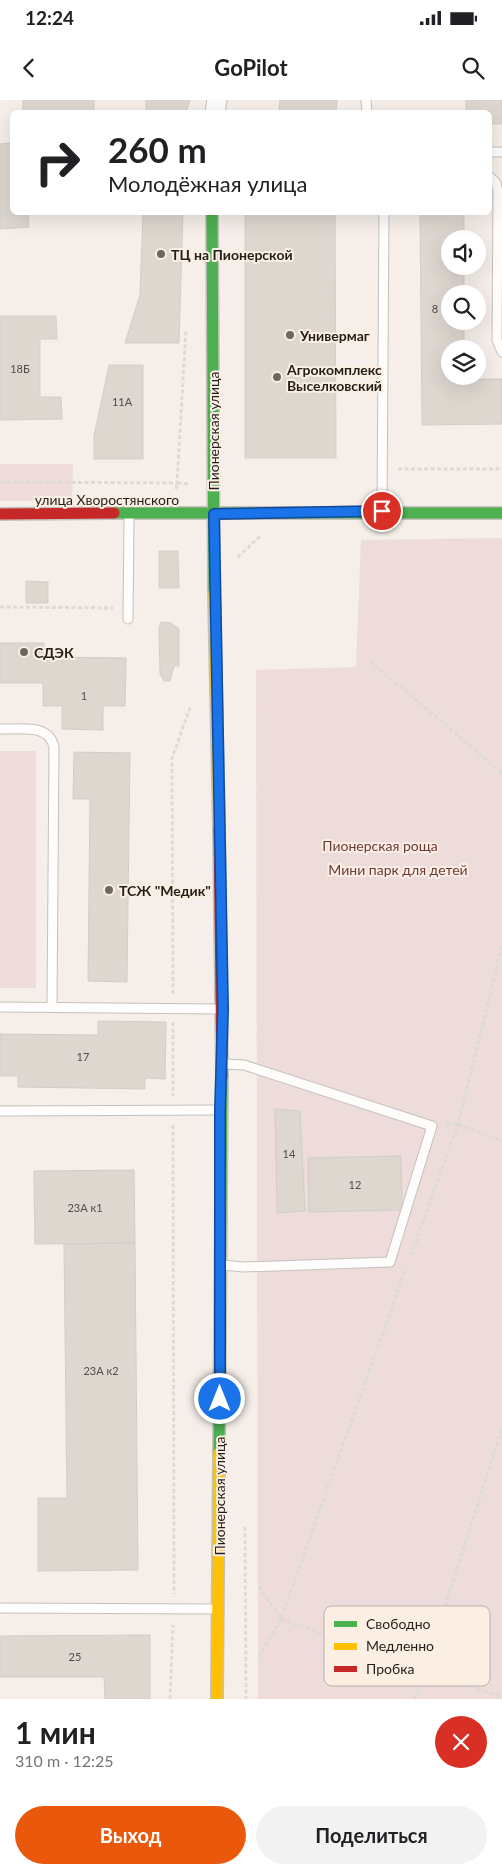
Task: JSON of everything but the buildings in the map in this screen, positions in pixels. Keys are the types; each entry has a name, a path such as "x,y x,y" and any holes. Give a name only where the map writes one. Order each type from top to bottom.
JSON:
{"street":[{"name":"Пионерская улица","path":"212,215 214,557 223,1009 220,1110 221,1265 217,1699"},
{"name":"улица Хворостянского","path":"0,514 214,514 382,511 502,513"}],"lane":[{"path":"492,179 496,183 498,192 497,340 502,352"},
{"path":"382,511 384,215"},
{"path":"128,619 130,514"},
{"path":"0,729 46,732 52,738 54,747 52,1007"},
{"path":"0,1007 223,1009"},
{"path":"221,1265 244,1267 390,1262 432,1126 244,1065 222,1064"},
{"path":"0,1111 220,1110"},
{"path":"0,1608 219,1609"}],"path":[{"path":"176,514 187,319"},
{"path":"382,469 502,469"},
{"path":"0,482 95,481 177,484"},
{"path":"214,557 240,557 264,532"},
{"path":"0,607 128,608"},
{"path":"370,661 502,774"},
{"path":"170,1699 174,1609 172,758 193,698"},
{"path":"259,1657 280,1619 458,1124 502,945"},
{"path":"458,1124 502,1141"},
{"path":"445,1606 502,1429"},
{"path":"259,1587 280,1619 324,1635"},
{"path":"415,1699 419,1686"},
{"path":"470,1686 502,1697"}],"green space":[{"path":"0,464 73,464 72,501 0,501"},
{"name":"Пионерская роща","path":"502,538 502,1699 258,1699 256,670 356,667 361,540"},
{"path":"0,751 36,751 36,988 0,988"}],"traffic: fast":[{"path":"212,215 214,593"},
{"path":"114,513 502,513"},
{"path":"219,1453 222,1076"}],"traffic: slow":[{"path":"214,593 219,828"},
{"path":"217,1699 219,1453"}],"traffic: jam":[{"path":"0,514 114,513"},
{"path":"219,828 222,1076"}],"place":[{"name":"ТЦ на Пионерской","path":"161,254"},
{"name":"Универмаг","path":"290,335"},
{"name":"Агрокомплекс Выселковский","path":"277,377"},
{"name":"СДЭК","path":"24,652"},
{"name":"ТСЖ \"Медик\"","path":"109,890"}],"route":[{"path":"220,1399 220,1110 223,1009 214,514 382,511"}],"park label":[{"name":"Мини парк для детей","path":"398,869"}]}
